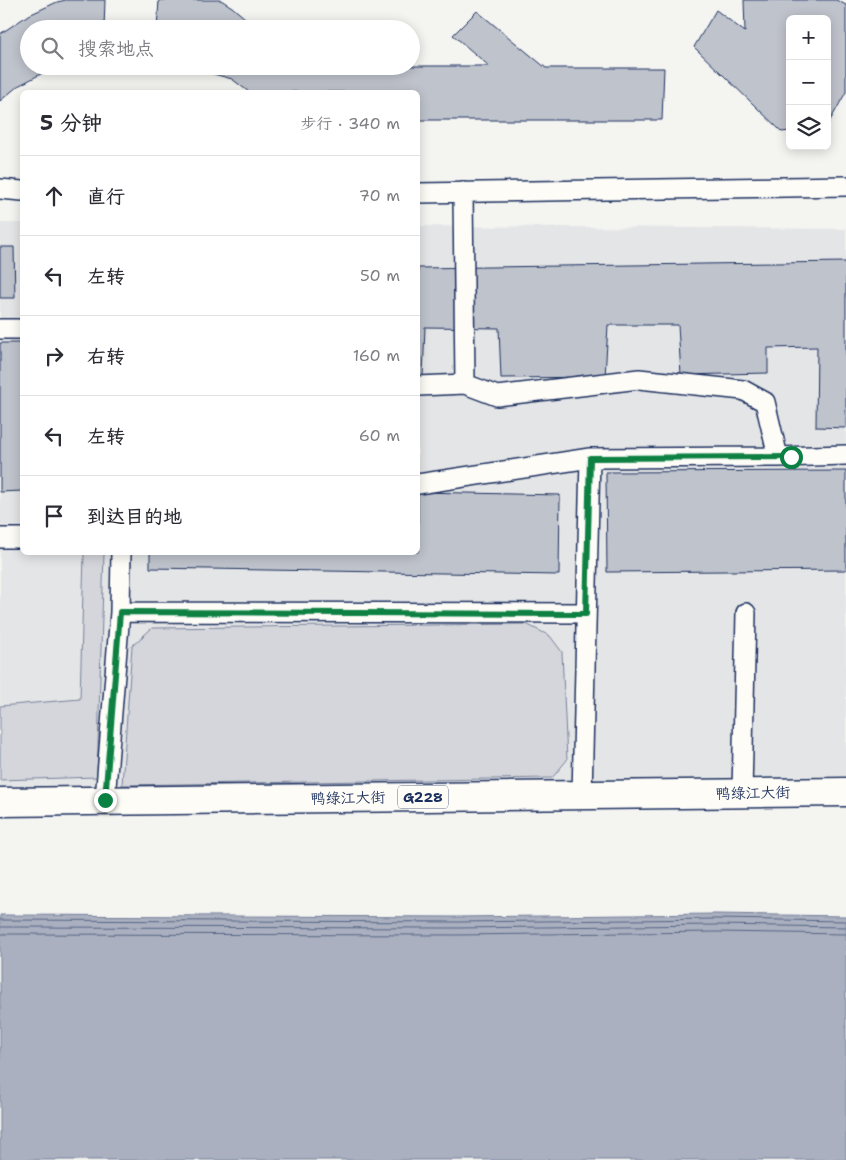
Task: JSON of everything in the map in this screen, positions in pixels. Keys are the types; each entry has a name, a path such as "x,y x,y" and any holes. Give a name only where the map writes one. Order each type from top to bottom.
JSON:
{"highway":[{"name":"鸭绿江大街","path":"0,802 846,792"}],"street":[{"path":"420,193 846,186"},
{"path":"0,189 20,191"},
{"path":"463,192 465,384"},
{"path":"0,329 20,328"},
{"path":"420,386 465,384 497,396 639,379 743,390 764,402 778,457"},
{"path":"420,484 590,458 846,455"},
{"path":"582,795 590,458"},
{"path":"0,538 20,538"},
{"path":"105,800 120,612 121,555"},
{"path":"120,612 586,614"},
{"path":"742,793 746,613"}],"shaded area":[{"path":"0,223 20,223 20,555 420,555 420,226 846,229 846,776 0,792"},
{"path":"84,555 104,555 97,777 0,780 0,706 80,699"},
{"path":"526,624 550,636 562,652 567,760 552,778 122,785 132,646 152,628"}],"water":[{"path":"715,914 846,916 846,1160 0,1160 0,915 457,917"}],"building":[{"path":"66,0 105,0 104,20 21,20 57,2"},
{"path":"159,0 221,0 247,20 158,20"},
{"path":"744,0 836,0 846,5 846,92 831,119 831,15 786,15 786,132 782,132 694,47 716,10 745,32"},
{"path":"477,11 546,68 664,68 662,120 420,120 420,90 246,90 232,79 217,75 420,75 420,66 489,66 453,35"},
{"path":"20,21 20,75 39,75 18,86 0,101 0,34"},
{"path":"0,247 14,247 15,298 0,298"},
{"path":"846,262 846,428 816,427 817,347 768,348 768,373 681,375 678,325 608,325 605,377 501,378 499,328 425,327 423,376 420,377 420,268"},
{"path":"0,343 20,343 20,491 0,492"},
{"path":"846,471 846,570 607,572 606,472"},
{"path":"420,492 560,495 559,575 150,568 150,555 420,555"}],"route":[{"path":"105,800 120,612 586,614 590,458 791,457"}]}
